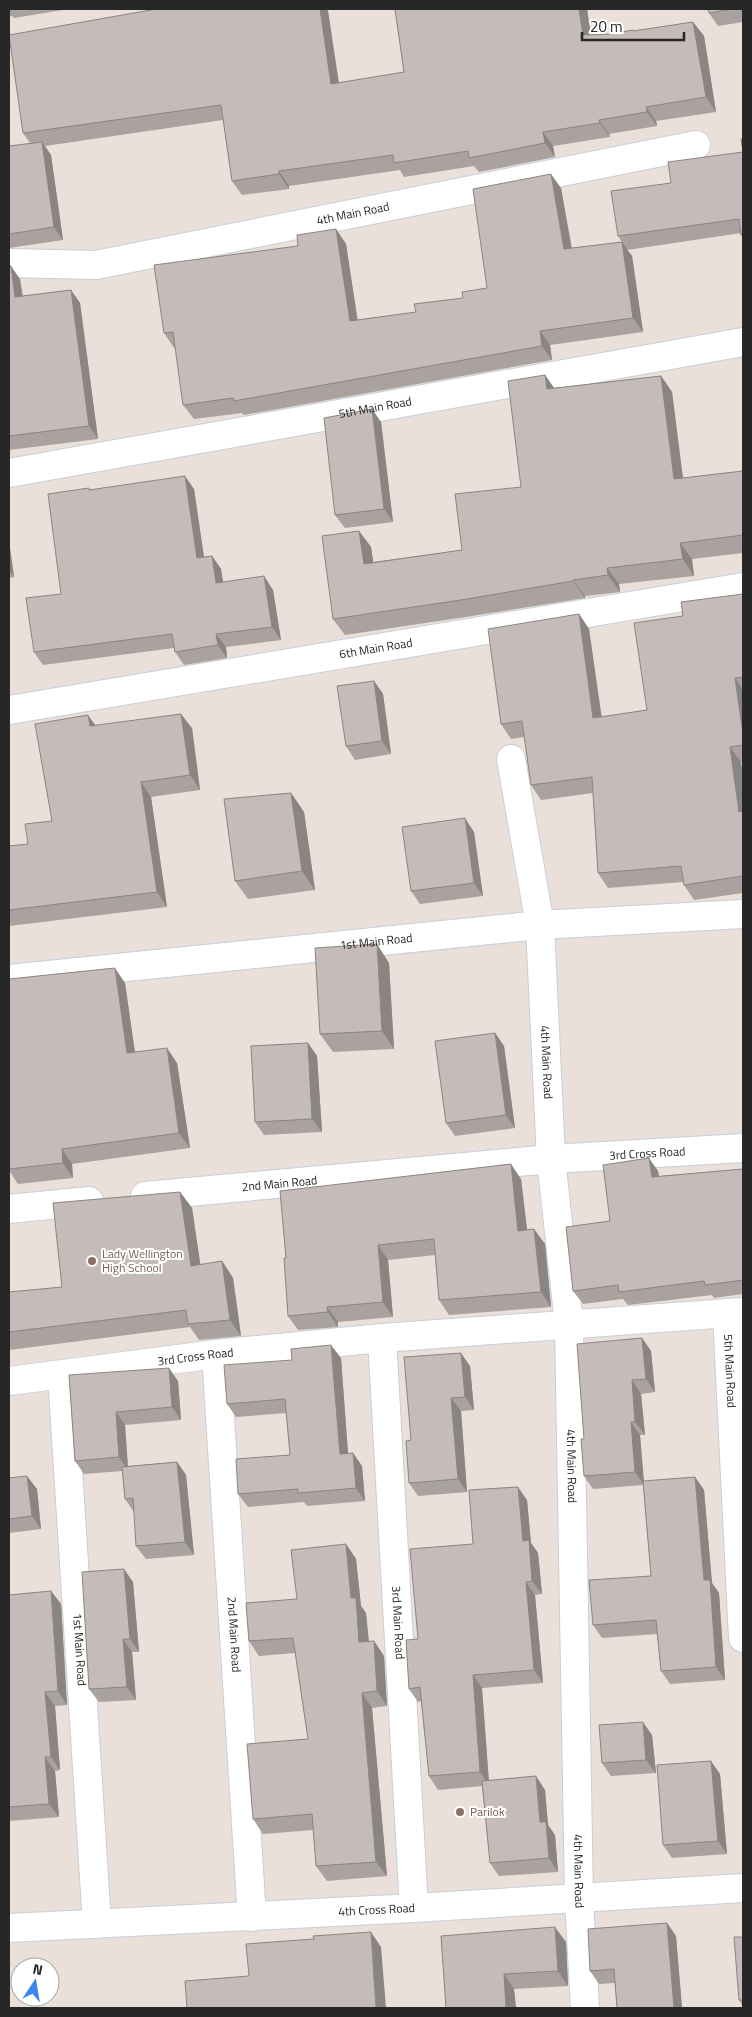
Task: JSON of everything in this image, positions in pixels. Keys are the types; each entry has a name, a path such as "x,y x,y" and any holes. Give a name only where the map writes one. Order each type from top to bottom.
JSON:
{"street":[{"name":"4th Main Road","path":"9,263 96,265 696,145"},
{"name":"5th Main Road","path":"9,473 743,342"},
{"name":"6th Main Road","path":"9,710 743,587"},
{"name":"4th Main Road","path":"511,759 540,925 550,1159 569,1324 579,1899 585,2008"},
{"name":"1st Main Road","path":"9,979 540,925 743,914"},
{"name":"3rd Cross Road","path":"550,1159 743,1148"},
{"name":"2nd Main Road","path":"9,1209 550,1159"},
{"name":"5th Main Road","path":"735,1313 743,1638"},
{"name":"3rd Cross Road","path":"9,1381 216,1354 382,1338 735,1313"},
{"name":"3rd Main Road","path":"382,1338 414,1908"},
{"name":"2nd Main Road","path":"216,1354 252,1916"},
{"name":"1st Main Road","path":"62,1375 97,1924"},
{"name":"4th Cross Road","path":"9,1928 414,1908 743,1888"}],"building":[{"path":"153,9 320,9 331,84 404,72 395,9 579,9 583,35 609,34 693,22 706,97 646,107 647,112 599,120 600,123 543,132 545,143 469,158 468,151 394,163 393,155 279,171 279,174 232,181 221,105 23,133 9,35"},
{"path":"708,9 733,9 709,13"},
{"path":"42,142 54,227 9,234 9,146"},
{"path":"743,152 743,235 741,235 739,219 618,236 611,191 671,183 668,162"},
{"path":"551,174 564,249 622,242 633,318 540,331 542,346 234,401 233,398 183,405 173,332 164,333 154,265 298,246 297,235 336,229 350,321 416,312 414,304 463,298 462,292 487,288 473,189"},
{"path":"9,266 11,266 15,297 71,290 89,426 9,436"},
{"path":"545,375 547,389 661,376 674,479 743,471 743,535 680,543 683,559 607,568 608,575 333,619 322,536 359,531 364,564 462,550 455,494 521,487 508,381"},
{"path":"372,409 384,509 335,515 324,418"},
{"path":"185,476 197,558 212,556 216,583 264,576 272,627 216,634 218,645 175,652 172,634 34,652 26,598 61,594 48,494"},
{"path":"743,594 743,677 735,678 743,745 730,747 739,812 743,811 743,876 684,885 681,866 598,873 592,777 531,785 522,721 501,724 488,629 579,614 593,718 647,710 634,623 683,616 681,602"},
{"path":"374,681 382,741 346,746 337,686"},
{"path":"181,714 190,775 141,782 157,892 9,910 9,846 28,844 25,824 52,821 35,724 88,715 90,726"},
{"path":"291,793 302,871 235,881 224,799"},
{"path":"465,818 474,883 411,891 402,827"},
{"path":"377,944 382,1031 320,1034 315,948"},
{"path":"115,968 127,1053 167,1048 179,1133 62,1149 63,1163 9,1169 9,979"},
{"path":"495,1033 506,1115 446,1123 435,1041"},
{"path":"308,1043 312,1119 255,1122 251,1046"},
{"path":"649,1158 652,1177 743,1169 743,1280 705,1285 704,1281 619,1292 618,1285 573,1291 566,1227 610,1221 603,1165"},
{"path":"511,1164 518,1231 534,1229 541,1292 439,1300 434,1239 378,1245 383,1302 327,1307 328,1312 288,1316 284,1258 286,1258 280,1191"},
{"path":"180,1192 191,1266 222,1261 230,1320 188,1324 186,1310 9,1332 9,1292 62,1287 53,1203"},
{"path":"642,1338 646,1379 632,1380 635,1422 631,1422 635,1472 584,1476 581,1439 584,1439 577,1344"},
{"path":"331,1345 340,1454 353,1453 356,1488 298,1493 298,1489 238,1494 236,1459 290,1455 285,1399 227,1404 224,1365 292,1360 291,1349"},
{"path":"461,1353 465,1397 451,1398 458,1479 409,1483 406,1441 411,1440 404,1357"},
{"path":"169,1368 172,1407 116,1412 119,1457 75,1461 69,1375"},
{"path":"177,1462 185,1542 136,1546 133,1498 125,1499 122,1467"},
{"path":"27,1476 32,1516 9,1519 9,1478"},
{"path":"695,1477 704,1580 710,1580 716,1667 661,1671 656,1620 593,1625 589,1580 651,1576 643,1481"},
{"path":"518,1487 523,1541 529,1540 532,1581 526,1582 534,1670 473,1675 480,1772 429,1776 420,1687 409,1689 406,1640 418,1639 410,1549 473,1544 469,1490"},
{"path":"346,1544 351,1598 356,1598 359,1642 374,1641 377,1691 362,1693 376,1862 316,1866 312,1814 253,1819 247,1744 308,1739 293,1638 249,1641 246,1603 297,1599 291,1550"},
{"path":"124,1569 130,1639 123,1639 127,1687 89,1689 82,1572"},
{"path":"51,1591 58,1691 45,1692 51,1757 45,1757 49,1804 9,1807 9,1595"},
{"path":"643,1722 646,1760 602,1763 599,1725"},
{"path":"711,1761 718,1841 663,1845 657,1765"},
{"path":"536,1776 540,1822 546,1822 549,1858 490,1863 482,1781"},
{"path":"667,1923 674,2008 617,2008 614,1969 590,1971 588,1929"},
{"path":"555,1927 558,1971 504,1974 506,2008 446,2008 441,1936"},
{"path":"371,1932 376,2008 187,2008 185,1981 249,1976 246,1944 314,1939 313,1936"},
{"path":"734,1937 743,1937 743,2000 739,2000"}],"place":[{"name":"Lady Wellington High School","path":"92,1261"},
{"name":"Parilok","path":"460,1812"}]}
